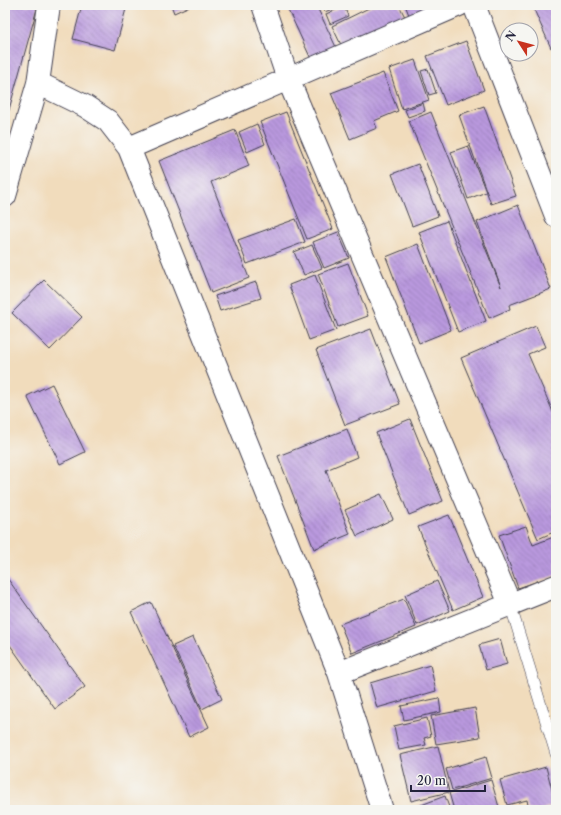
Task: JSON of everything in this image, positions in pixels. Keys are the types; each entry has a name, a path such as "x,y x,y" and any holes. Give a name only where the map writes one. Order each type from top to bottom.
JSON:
{"street":[{"path":"5,196 38,83 49,5"},
{"path":"263,5 288,79 510,604"},
{"path":"129,148 459,5"},
{"path":"474,5 556,216"},
{"path":"38,83 85,106 108,121 129,148 339,674 382,810"},
{"path":"339,674 556,586"}],"lane":[{"path":"510,604 556,754"}],"building":[{"path":"5,5 38,5 5,124"},
{"path":"82,5 127,5 115,50 73,39"},
{"path":"171,5 192,5 174,13"},
{"path":"286,5 316,5 336,47 311,59"},
{"path":"322,5 340,5 325,12"},
{"path":"375,5 399,5 406,19 343,49 332,26"},
{"path":"405,5 434,5 409,15"},
{"path":"532,5 556,5 556,45 551,48"},
{"path":"344,6 348,16 330,24 326,14"},
{"path":"466,41 484,90 446,105 427,56"},
{"path":"415,60 429,100 402,109 389,69"},
{"path":"428,69 436,93 429,95 421,71"},
{"path":"383,73 398,111 374,121 377,128 350,139 331,93"},
{"path":"423,103 425,111 408,117 405,110"},
{"path":"484,106 516,196 491,204 459,115"},
{"path":"286,112 333,229 307,239 260,122"},
{"path":"431,112 501,287 477,222 518,205 551,289 509,305 510,309 489,318 409,121"},
{"path":"257,124 265,144 247,152 239,132"},
{"path":"235,130 249,166 211,182 249,278 211,293 159,161"},
{"path":"468,146 486,192 468,199 451,152"},
{"path":"418,164 438,216 412,226 392,174"},
{"path":"296,219 305,242 247,264 238,240"},
{"path":"447,221 486,321 458,332 419,232"},
{"path":"338,232 349,258 324,268 313,242"},
{"path":"418,244 451,330 419,343 386,257"},
{"path":"312,245 322,268 304,275 294,252"},
{"path":"348,263 368,316 338,327 318,274"},
{"path":"315,275 336,330 309,340 289,285"},
{"path":"44,280 82,317 50,350 12,313"},
{"path":"256,282 261,298 220,311 215,296"},
{"path":"536,326 545,347 528,354 556,419 556,531 538,539 461,358"},
{"path":"371,329 400,404 345,425 316,350"},
{"path":"52,384 85,452 60,464 27,396"},
{"path":"410,419 443,501 409,515 376,433"},
{"path":"347,429 357,457 326,470 350,534 314,549 278,456"},
{"path":"381,494 393,519 357,536 345,510"},
{"path":"449,515 483,597 453,610 418,527"},
{"path":"526,526 533,545 556,536 556,575 518,588 499,535"},
{"path":"5,575 85,687 55,709 5,638"},
{"path":"437,581 450,611 417,625 405,595"},
{"path":"404,599 416,627 352,653 340,624"},
{"path":"151,602 209,727 189,737 131,612"},
{"path":"193,637 222,699 202,709 173,646"},
{"path":"500,639 507,664 486,670 479,645"},
{"path":"430,665 436,691 377,708 370,683"},
{"path":"439,698 441,712 404,720 401,706"},
{"path":"475,708 480,737 436,744 431,716"},
{"path":"427,718 431,736 424,738 426,745 399,750 394,726"},
{"path":"438,746 449,792 411,801 400,755"},
{"path":"486,757 492,778 452,790 446,769"},
{"path":"546,767 556,805 539,810 529,810 527,800 507,805 500,780"},
{"path":"491,780 499,807 489,810 454,810 449,793"},
{"path":"445,796 450,810 408,810"}]}
